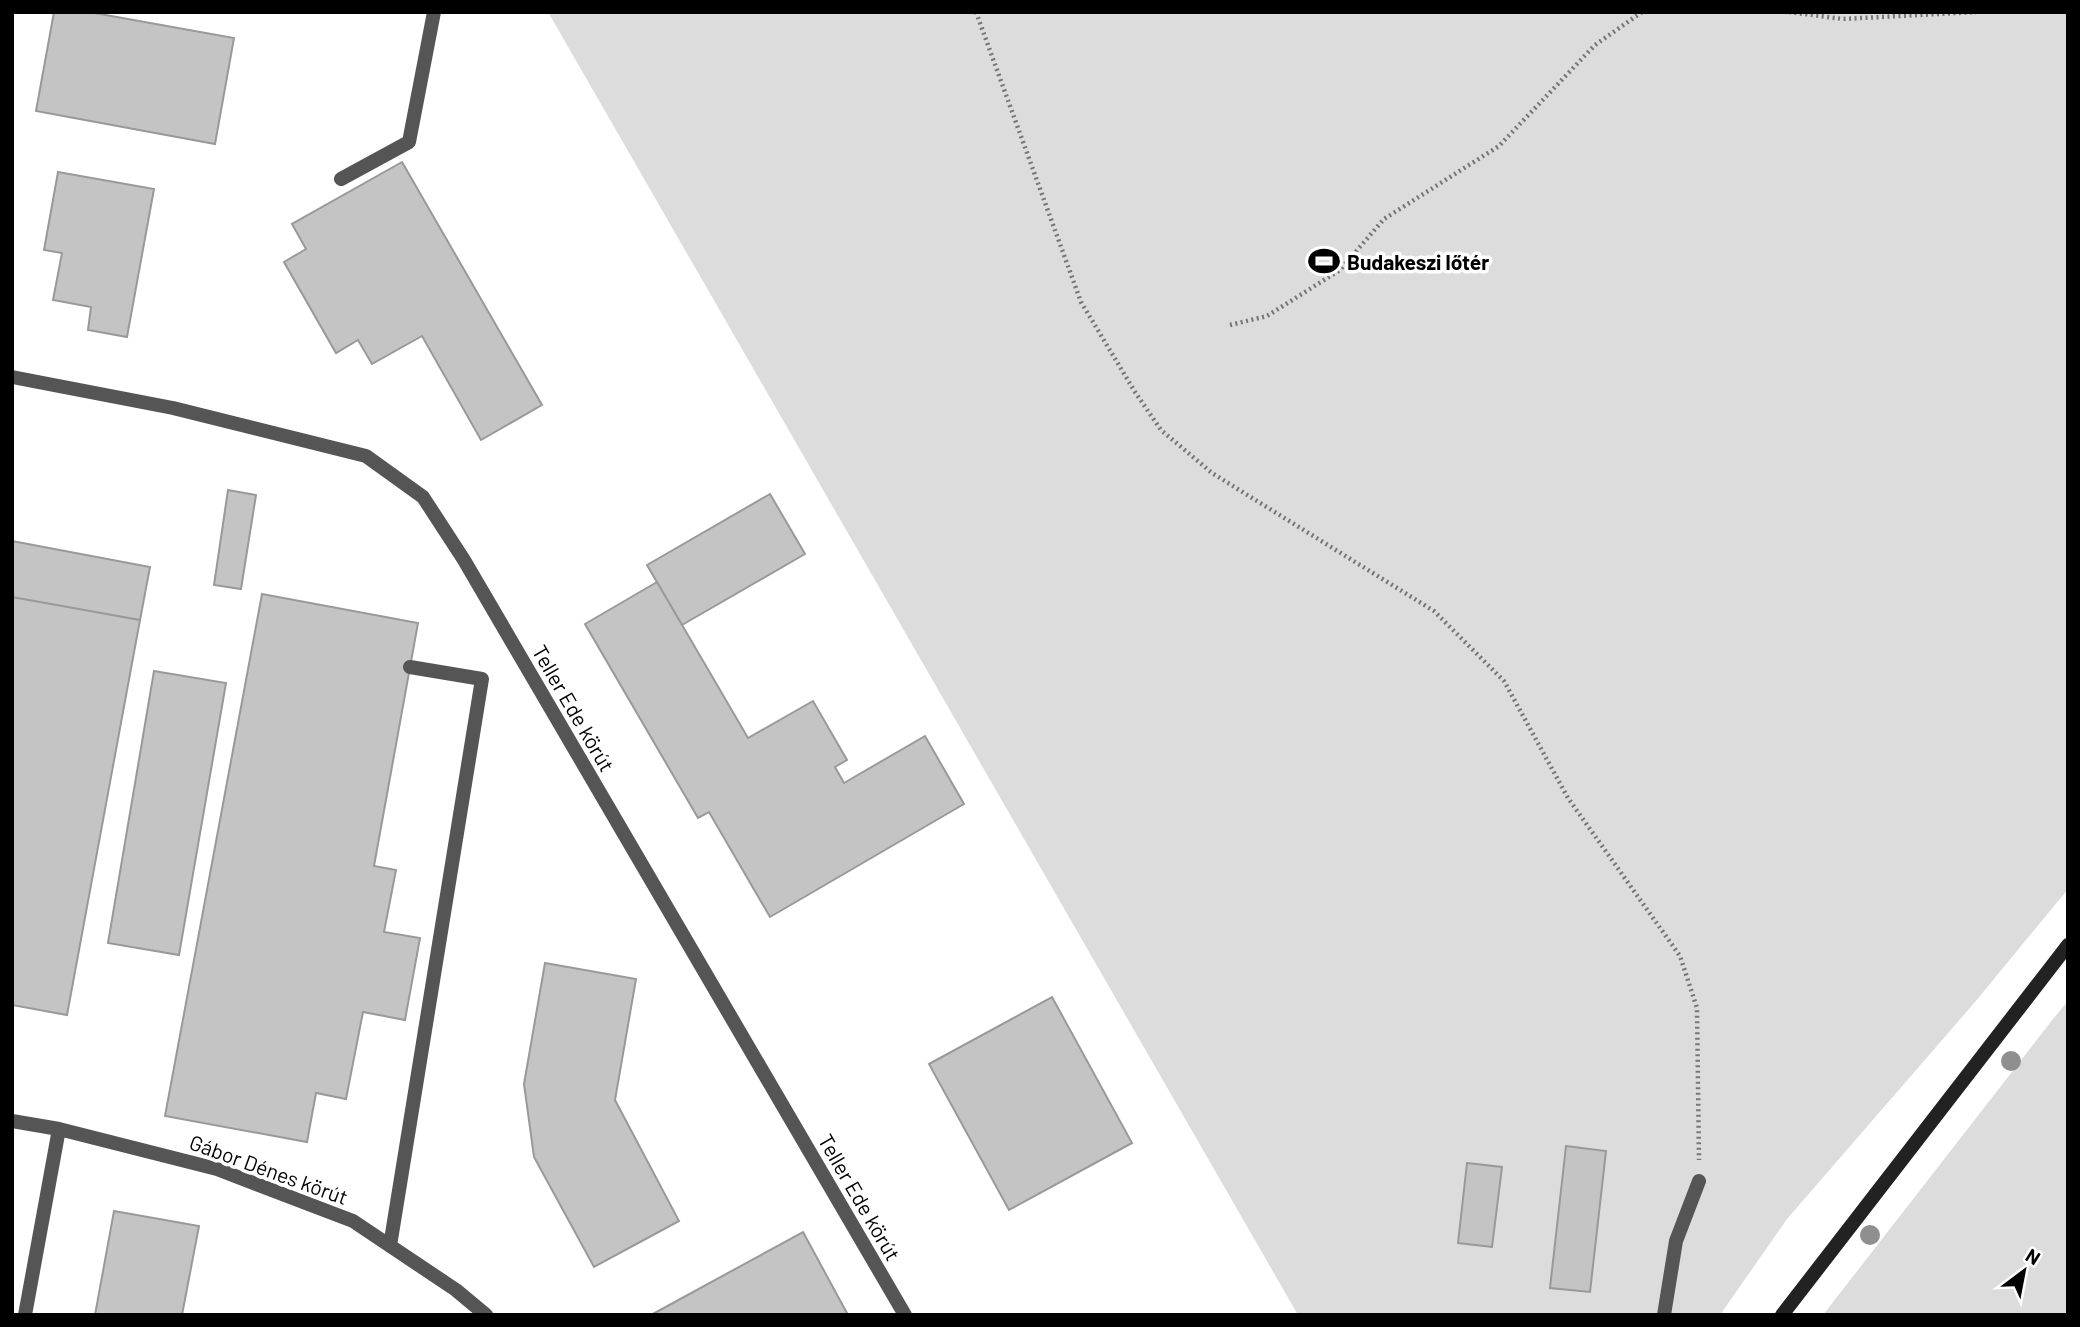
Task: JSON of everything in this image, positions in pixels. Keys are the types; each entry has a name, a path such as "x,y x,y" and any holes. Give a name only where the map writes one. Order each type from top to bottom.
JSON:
{"main road":[{"path":"1782,1315 2068,945"}],"street":[{"path":"341,179 409,142 434,12"},
{"name":"Teller Ede körút","path":"12,377 173,408 366,456 423,497 464,560 905,1315"},
{"path":"390,1246 482,679 410,667"},
{"name":"Gábor Dénes körút","path":"12,1121 59,1129 217,1169 353,1221 456,1290 486,1315"},
{"path":"25,1315 59,1129"},
{"path":"1664,1315 1676,1241 1699,1181"}],"path":[{"path":"976,12 1081,302 1161,430 1212,473 1434,611 1504,681 1568,799 1680,956 1697,1008 1699,1181"},
{"path":"1230,325 1267,316 1340,270 1384,219 1500,146 1595,45 1643,12"},
{"path":"1789,12 1843,19 1976,12"}],"shaded area":[{"path":"548,12 2068,12 2068,889 1975,1002 1787,1219 1720,1315 1298,1315"},
{"path":"2068,1001 2068,1315 1823,1315 2053,1019"}],"building":[{"path":"54,12 89,12 234,38 215,144 36,111"},
{"path":"402,162 542,405 481,440 422,336 372,364 358,340 336,353 284,262 306,249 292,224"},
{"path":"58,172 154,189 127,337 88,330 91,307 53,300 62,253 44,250"},
{"path":"228,490 256,495 241,589 214,585"},
{"path":"770,494 805,554 682,625 647,565"},
{"path":"12,541 150,567 140,620 12,597"},
{"path":"657,582 748,738 813,701 847,760 835,767 844,783 925,736 964,804 770,917 709,812 698,818 585,624"},
{"path":"262,594 418,623 374,866 396,870 384,932 420,938 405,1020 363,1012 346,1099 316,1093 307,1142 165,1116"},
{"path":"12,597 140,620 67,1015 12,1005"},
{"path":"154,671 226,683 179,955 108,943"},
{"path":"545,963 636,979 615,1100 679,1221 594,1267 534,1157 524,1084"},
{"path":"1052,997 1132,1143 1009,1210 929,1064"},
{"path":"1566,1146 1606,1151 1590,1292 1550,1288"},
{"path":"1467,1163 1502,1167 1492,1247 1458,1243"},
{"path":"114,1211 199,1226 182,1315 95,1315"},
{"path":"803,1232 848,1315 651,1315"}],"place":[{"name":"Budakeszi lőtér","path":"1324,261"}]}
